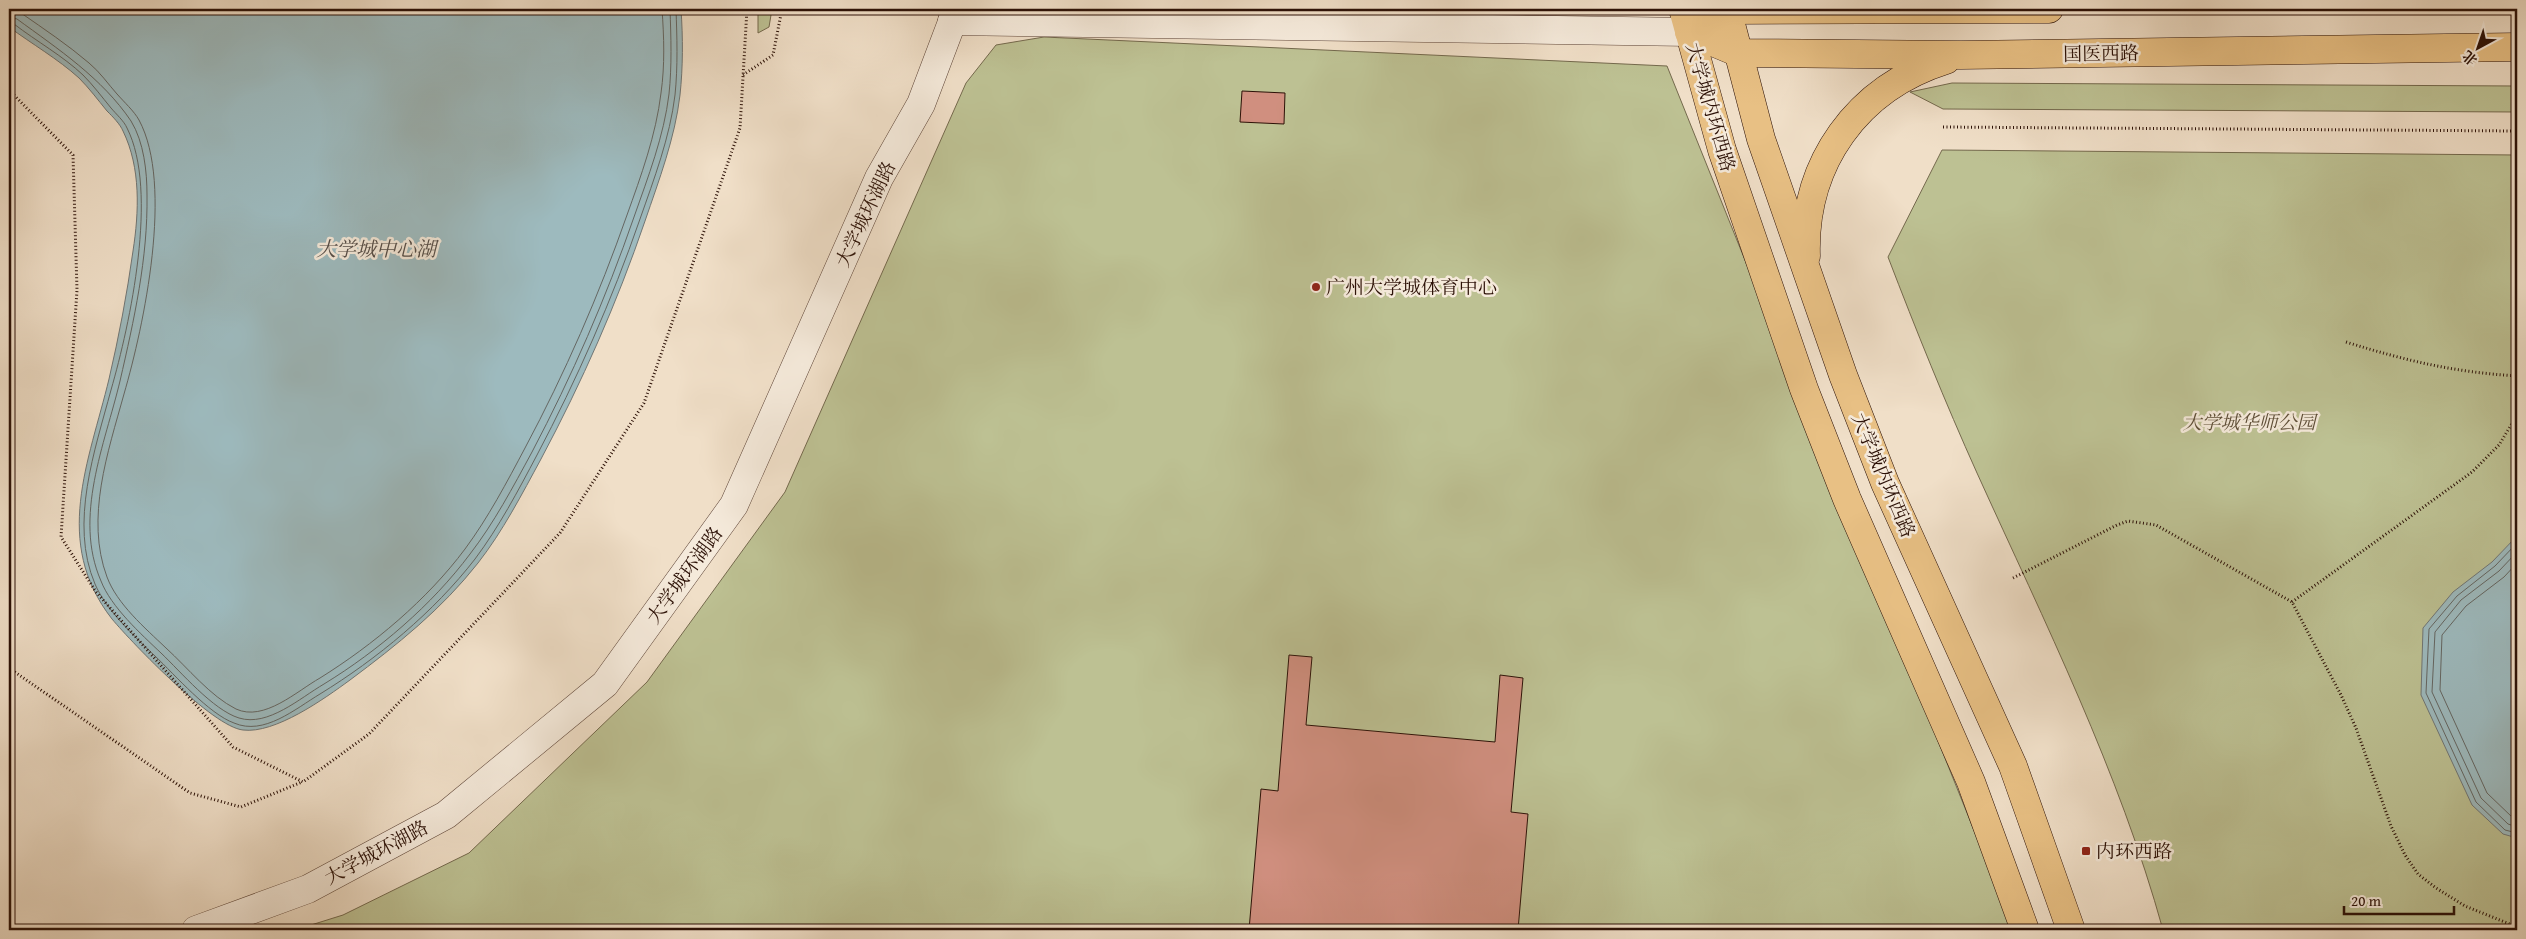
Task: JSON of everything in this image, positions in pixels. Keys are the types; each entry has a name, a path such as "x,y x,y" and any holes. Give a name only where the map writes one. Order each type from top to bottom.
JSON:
{"main road":[{"path":"1686,20 1727,9 2049,9"},
{"name":"大学城内环西路","path":"1727,9 1761,139 1843,375 1885,483 2012,766 2071,930"},
{"name":"大学城内环西路","path":"1686,20 1725,160 1804,389 1847,499 1972,782 2025,930"},
{"name":"国医西路","path":"1686,20 1738,53 1961,55 2517,47"},
{"path":"1807,272 1806,230 1810,207 1826,160 1842,132 1870,101 1892,84 1924,68 1961,55"}],"street":[{"name":"国医西路","path":"953,13 1686,20"},
{"name":"大学城环湖路","path":"196,930 308,888 446,815 605,684 734,505 879,178 920,104 953,13"}],"path":[{"path":"9,668 190,793 241,807 303,782 369,734 560,533 644,403 740,128 747,9"},
{"path":"742,75 773,55 782,9"},
{"path":"9,90 73,155 77,290 61,537 96,592 233,747 303,782"},
{"path":"1943,127 2517,131"},
{"path":"2346,342 2429,366 2458,371 2517,376"},
{"path":"2292,602 2472,472 2498,445 2517,415"},
{"path":"2013,578 2117,525 2128,521 2142,522 2172,532 2292,602 2345,703 2391,826 2404,855 2418,874 2436,888 2465,906 2517,927"}],"green space":[{"path":"758,9 772,9 769,27 758,33"},
{"name":"广州大学城体育中心","path":"1044,37 1667,66 2014,930 295,930 343,915 469,853 647,682 785,492 966,83 996,45"},
{"path":"1952,83 2517,86 2517,112 1943,109 1910,92"},
{"name":"大学城华师公园","path":"1942,150 2517,155 2517,930 2163,930 2145,871 2103,755 1954,420 1888,257"}],"water":[{"name":"大学城中心湖","path":"9,9 681,9 682,74 678,111 656,190 623,282 598,342 556,430 512,512 496,538 464,580 418,626 368,667 327,696 299,714 270,727 243,730 230,725 213,715 174,683 112,619 94,590 83,561 79,531 80,501 85,471 113,363 128,283 135,236 137,206 136,175 129,145 118,123 79,78 9,27"},
{"path":"2517,536 2517,838 2503,834 2472,805 2421,695 2423,628 2453,592 2492,562"}],"building":[{"path":"1242,91 1285,93 1284,124 1240,122"},
{"path":"1289,655 1312,657 1306,725 1495,742 1500,675 1523,678 1511,812 1528,814 1518,930 1249,930 1261,789 1278,791"}],"place":[{"name":"广州大学城体育中心","path":"1316,287"},
{"name":"内环西路","path":"2086,851"}]}
